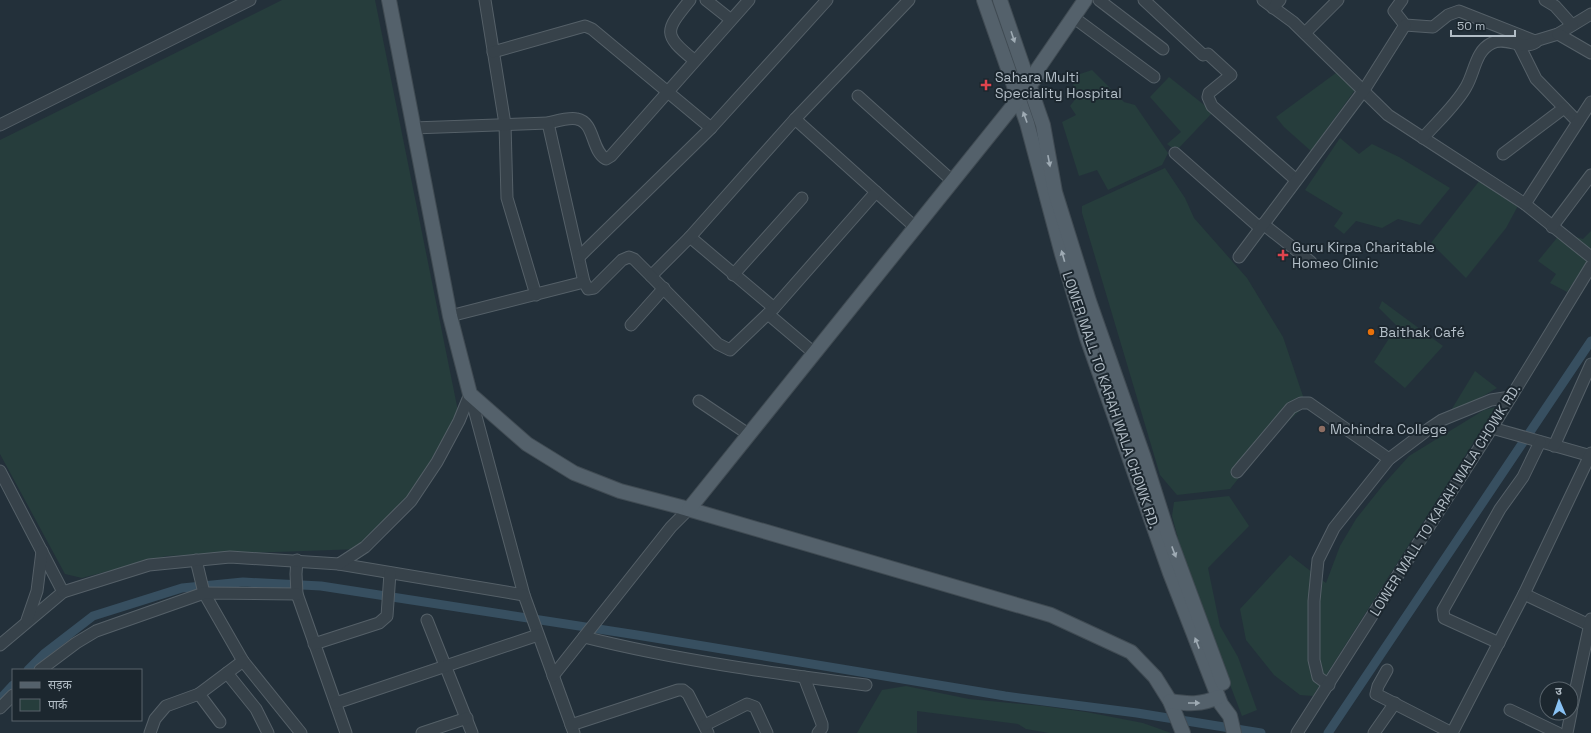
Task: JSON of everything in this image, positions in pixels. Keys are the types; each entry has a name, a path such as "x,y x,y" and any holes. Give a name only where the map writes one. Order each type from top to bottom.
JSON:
{"main road":[{"path":"389,0 450,316 470,394 527,444 574,473 620,491 685,508 1051,616 1131,652 1155,677 1171,704 1181,728"},
{"name":"LOWER MALL TO KARAH WALA CHOWK RD.","path":"984,0 1038,158 1062,254 1084,307 1170,573 1218,697 1232,723"},
{"path":"1000,0 1031,78 1043,125 1055,192 1084,307 1144,458 1169,538 1230,703 1232,723"},
{"path":"913,225 947,176 1031,78 1085,0"},
{"path":"685,508 1017,94"},
{"path":"1171,704 1207,703 1218,697"}],"street":[{"path":"0,125 250,0"},
{"path":"485,0 504,124 507,198 536,295"},
{"path":"690,0 672,22 670,29 671,38 676,45 694,60"},
{"path":"706,0 730,19"},
{"path":"413,128 548,123 576,118 583,121 588,127 601,156 606,159 611,156 730,19 749,0"},
{"path":"579,257 711,128 827,0"},
{"path":"651,276 690,237 795,119 909,0"},
{"path":"1099,0 1163,49"},
{"path":"1144,0 1203,55 1208,54 1231,75 1209,93 1209,101 1212,106 1295,179"},
{"path":"1262,0 1276,4 1388,115 1525,204 1591,257"},
{"path":"1304,33 1338,0"},
{"path":"1402,0 1394,11 1405,25 1433,27 1448,15 1460,11 1534,41 1558,34 1572,25 1589,18"},
{"path":"1545,0 1555,6 1572,25"},
{"path":"1073,17 1154,77"},
{"path":"1239,257 1295,179 1364,90 1405,25"},
{"path":"493,52 585,26 592,29 711,128"},
{"path":"1558,34 1591,53"},
{"path":"1423,138 1466,88 1479,54 1486,46 1500,41 1513,42 1519,46 1536,79 1578,122"},
{"path":"1519,46 1529,45 1536,42 1534,41"},
{"path":"858,96 947,176"},
{"path":"1525,204 1591,102"},
{"path":"1503,154 1564,108"},
{"path":"795,119 913,225"},
{"path":"548,123 584,282 588,289 594,288 622,260 629,257 634,259 718,344 730,350 771,311 876,192"},
{"path":"1175,153 1261,226 1311,262"},
{"path":"1552,227 1591,175"},
{"path":"733,276 802,198"},
{"path":"690,237 771,311 811,350"},
{"name":"LOWER MALL TO KARAH WALA CHOWK RD.","path":"1299,731 1492,428 1591,266"},
{"path":"450,316 584,282"},
{"path":"631,325 664,288"},
{"path":"1554,446 1588,376 1591,364"},
{"path":"339,564 365,547 411,500 437,462 459,422 470,394"},
{"path":"470,394 524,595 572,729 678,690 683,690 688,694 706,729 747,704 755,707 767,733"},
{"path":"1329,685 1318,677 1314,660 1314,601 1318,560 1334,528 1389,459 1430,428 1442,420 1491,400 1511,397"},
{"path":"699,401 746,432"},
{"path":"1236,472 1291,408 1301,403 1309,404 1389,459"},
{"path":"1387,670 1378,686 1376,694 1452,733 1524,594 1591,455 1492,428"},
{"path":"1499,643 1444,618 1443,610 1500,509 1523,476 1535,440"},
{"path":"0,471 63,592"},
{"path":"553,676 685,508"},
{"path":"26,622 37,591 42,551"},
{"path":"0,645 63,592 149,565 196,560 230,557 298,560 339,564 524,595"},
{"path":"196,560 204,591 243,661 301,733"},
{"path":"298,560 296,592 346,733"},
{"path":"314,644 379,623 387,616 390,573"},
{"path":"41,669 76,643 96,631 204,591 296,592"},
{"path":"1524,594 1590,622 1578,681"},
{"path":"427,620 472,733"},
{"path":"336,703 538,635"},
{"path":"584,637 639,651 804,677 866,685"},
{"path":"150,733 155,720 166,706 199,694 243,661"},
{"path":"227,673 256,709 268,733"},
{"path":"804,677 822,724 822,728 818,733"},
{"path":"199,694 220,722"},
{"path":"0,708 12,695"},
{"path":"1374,733 1395,703"},
{"path":"1510,710 1558,733"},
{"path":"422,733 467,718"},
{"path":"1567,733 1569,721"}],"green space":[{"path":"282,0 375,0 458,411 411,496 361,549 166,556 82,578 65,574 0,454 0,140"},
{"path":"1092,70 1124,102 1135,105 1168,153 1162,165 1108,190 1097,170 1079,176 1062,122 1076,115 1070,106 1077,97 1071,77"},
{"path":"1340,70 1357,87 1311,151 1284,127 1276,117"},
{"path":"1169,77 1213,112 1176,151 1167,144 1181,132 1150,97"},
{"path":"1340,138 1359,154 1372,144 1399,157 1450,188 1420,225 1398,219 1382,228 1356,221 1344,234 1334,226 1343,213 1305,190"},
{"path":"1165,168 1185,198 1194,218 1247,278 1283,337 1306,405 1273,435 1230,489 1177,495 1160,475 1082,213 1082,206"},
{"path":"1480,180 1520,202 1506,228 1466,278 1431,243"},
{"path":"1591,231 1591,256 1567,292 1550,283 1556,274 1538,261 1561,233 1583,239"},
{"path":"1382,301 1443,346 1405,388 1374,362 1397,326 1379,308"},
{"path":"1475,371 1497,388 1447,417"},
{"path":"1496,407 1313,696 1300,695 1274,675 1246,640 1240,609 1290,555 1326,583 1340,546 1356,519 1383,485 1409,456 1484,410"},
{"path":"1229,496 1249,526 1208,568 1220,626 1238,657 1257,710 1242,716 1187,572 1172,516 1174,502"},
{"path":"906,686 969,699 1043,706 1086,712 1143,723 1171,733 1049,733 1026,729 1018,724 917,711 917,733 857,733 882,690"}],"waterway":[{"path":"1328,733 1591,341"},
{"path":"29,669 45,653 93,616 182,588 243,582 321,586 637,635 1005,696 1137,713 1261,733"},
{"path":"0,699 12,686"}],"place":[{"name":"Sahara Multi Speciality Hospital","path":"986,85"},
{"name":"Guru Kirpa Charitable Homeo Clinic","path":"1283,255"},
{"name":"Baithak Café","path":"1371,332"},
{"name":"Mohindra College","path":"1322,429"}]}
